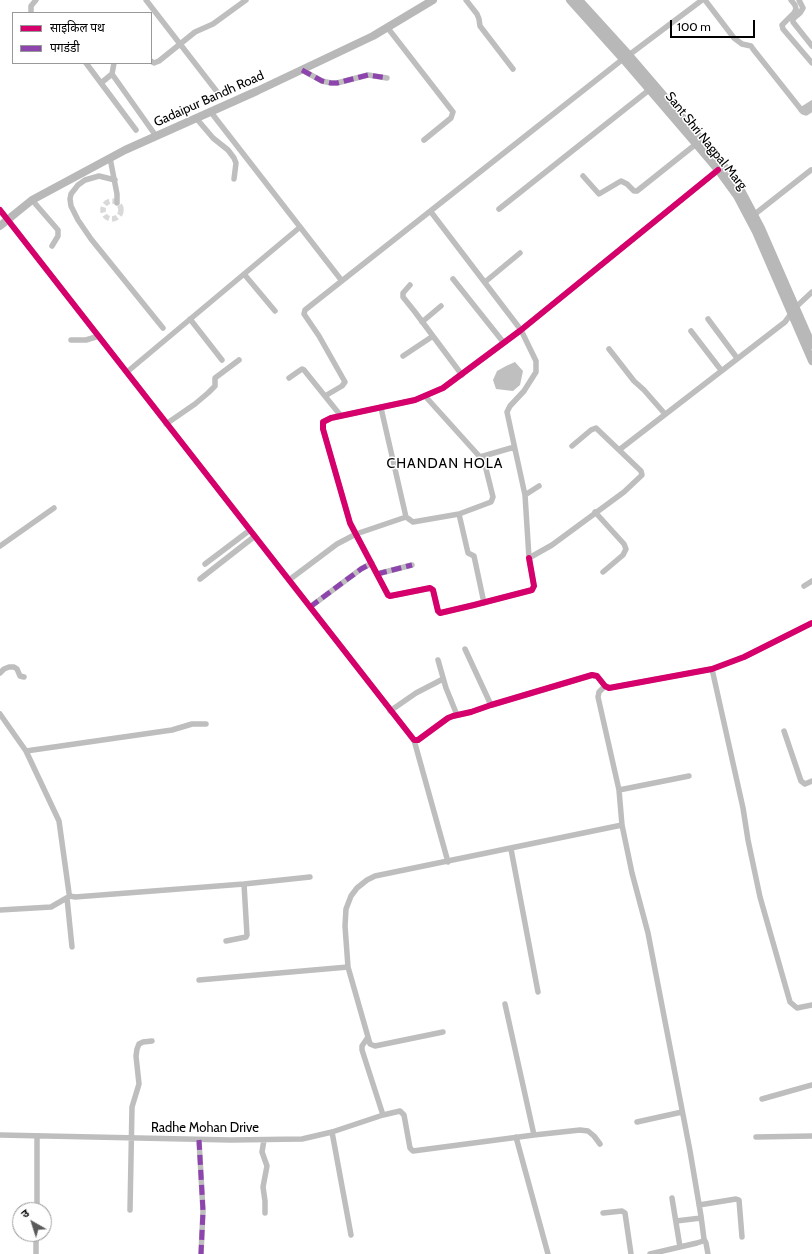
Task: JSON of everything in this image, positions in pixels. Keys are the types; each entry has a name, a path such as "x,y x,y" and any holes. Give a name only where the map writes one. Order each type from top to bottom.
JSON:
{"main road":[{"name":"Gadaipur Bandh Road","path":"0,226 32,200 110,158 373,36 433,0"},
{"name":"Sant Shri Nagpal Marg","path":"570,0 626,57 649,90 718,170 748,214 773,270 812,345"},
{"name":"Sant Shri Nagpal Marg","path":"579,0 626,57 724,166 742,192 755,214 779,266 793,310 812,361"}],"street":[{"path":"31,12 31,6 36,0"},
{"path":"146,0 218,93"},
{"path":"152,62 154,63 159,61 199,30 213,24 246,0"},
{"path":"466,0 477,14 480,26 513,69"},
{"path":"325,396 342,386 345,382 304,312 305,310 626,57 703,0 734,38 742,44 751,46 754,49 802,110 806,113 812,109"},
{"path":"791,0 796,9 782,25 783,29 812,63"},
{"path":"799,0 803,8 793,22 812,46"},
{"path":"387,27 453,112 451,118 424,140"},
{"path":"87,64 136,130"},
{"path":"101,83 112,74 114,64"},
{"path":"302,70 322,81 331,83 337,83 368,75 388,78"},
{"path":"112,74 156,136"},
{"path":"499,209 649,90"},
{"path":"802,110 812,102"},
{"path":"210,111 299,228 342,281"},
{"path":"196,118 213,138 228,150 234,158 236,169 234,179"},
{"path":"583,176 599,194 621,181 636,192 696,144"},
{"path":"110,158 117,194 117,203"},
{"path":"431,212 521,330 536,361 536,369 524,391 510,406 507,412 525,495 529,558 533,588 531,590 484,603 440,613 438,611 434,593 431,588 389,596 349,520 322,425 323,422 328,419 415,400 443,388 521,330 718,170"},
{"path":"755,214 811,170"},
{"path":"114,180 99,176 85,180 78,185 71,194 71,206 78,220 91,239 163,328"},
{"path":"32,200 58,230 58,236 52,246"},
{"path":"0,210 414,740 448,862"},
{"path":"127,372 299,228"},
{"path":"484,282 520,253"},
{"path":"244,274 275,311"},
{"path":"453,280 504,343"},
{"path":"410,285 403,293 402,297 462,375"},
{"path":"619,450 779,326 812,292"},
{"path":"422,322 441,306"},
{"path":"190,319 222,360"},
{"path":"708,319 737,358"},
{"path":"691,331 721,370"},
{"path":"71,340 86,340 99,336"},
{"path":"403,356 433,336"},
{"path":"609,349 634,381 665,414"},
{"path":"166,424 208,393 215,386 216,378 239,360"},
{"path":"289,378 302,369 304,370 341,416"},
{"path":"425,396 478,456 483,457 511,448 515,449"},
{"path":"381,408 406,517 413,522 459,514 491,502 493,497 483,457"},
{"path":"529,558 552,545 624,492 642,475 641,471 596,428 591,430 572,446"},
{"path":"525,495 538,486"},
{"path":"0,546 54,508"},
{"path":"595,512 624,544 626,549 623,555 603,572"},
{"path":"459,514 468,553 474,556 484,603"},
{"path":"290,580 337,544 356,534 406,517"},
{"path":"205,564 250,530"},
{"path":"200,579 255,536"},
{"path":"310,607 361,569 372,563"},
{"path":"377,574 412,565"},
{"path":"804,586 812,581"},
{"path":"414,740 418,740 448,718 592,675 597,676 605,686 609,688 712,669 744,657 812,623"},
{"path":"465,649 490,705"},
{"path":"438,660 443,679 457,715"},
{"path":"0,673 4,669 14,667 17,669 20,676 24,678"},
{"path":"712,669 743,808 760,897 790,1002 797,1008 812,1005"},
{"path":"390,711 416,693 443,679"},
{"path":"605,686 599,692 598,697 619,790 622,826 632,873 648,934 708,1254"},
{"path":"0,714 26,751 59,821 69,892 72,947"},
{"path":"26,751 172,730 192,724 206,724"},
{"path":"784,731 801,781 805,784 812,781"},
{"path":"619,790 689,776"},
{"path":"443,1032 375,1046 370,1044 348,967 345,926 346,908 351,896 357,888 375,876 622,826"},
{"path":"511,848 538,992"},
{"path":"0,910 51,907 69,897 244,884 310,877"},
{"path":"226,941 246,937 248,932 244,884"},
{"path":"199,980 348,967"},
{"path":"505,1004 534,1135"},
{"path":"368,1038 362,1046 362,1050 383,1115"},
{"path":"130,1210 133,1138 132,1106 139,1084 135,1062 136,1049 139,1044 143,1042 152,1041"},
{"path":"762,1099 812,1085"},
{"name":"Radhe Mohan Drive","path":"0,1135 199,1140 302,1139 332,1132 400,1111 404,1115 410,1149 413,1151 516,1137"},
{"path":"637,1122 682,1112"},
{"path":"548,1254 516,1137 584,1130 596,1137 600,1144"},
{"path":"332,1132 351,1235"},
{"path":"37,1136 37,1202"},
{"path":"756,1137 812,1136"},
{"path":"199,1140 203,1211 201,1254"},
{"path":"264,1140 262,1152 267,1166 263,1183 265,1213"},
{"path":"672,1198 680,1247"},
{"path":"699,1205 736,1199 739,1200 742,1237"},
{"path":"603,1213 622,1211 625,1213 631,1254"},
{"path":"676,1221 701,1218"},
{"path":"650,1254 700,1242 704,1239"},
{"path":"36,1242 36,1254"}],"shaded area":[{"path":"515,362 523,371 520,385 513,391 496,389 493,380 497,371"}],"tunnel":[{"path":"108,201 116,201 121,206 121,210 119,217 116,219 108,219 103,214 103,206 108,201"}],"marked path":[{"path":"302,70 322,81 331,83 337,83 368,75 387,78"},
{"path":"310,607 361,569 372,563"},
{"path":"377,574 412,565"},
{"path":"199,1140 203,1211 201,1254"}],"cycle path":[{"path":"529,558 534,586 532,590 440,613 438,611 433,590 430,588 390,596 388,595 350,523 323,429 323,422 331,418 415,400 443,388 521,330 718,170"},
{"path":"0,210 414,740 418,740 453,716 471,712 592,675 597,676 605,686 609,688 712,669 744,657 812,623"}],"district":[{"name":"CHANDAN HOLA","path":"445,464"}]}
